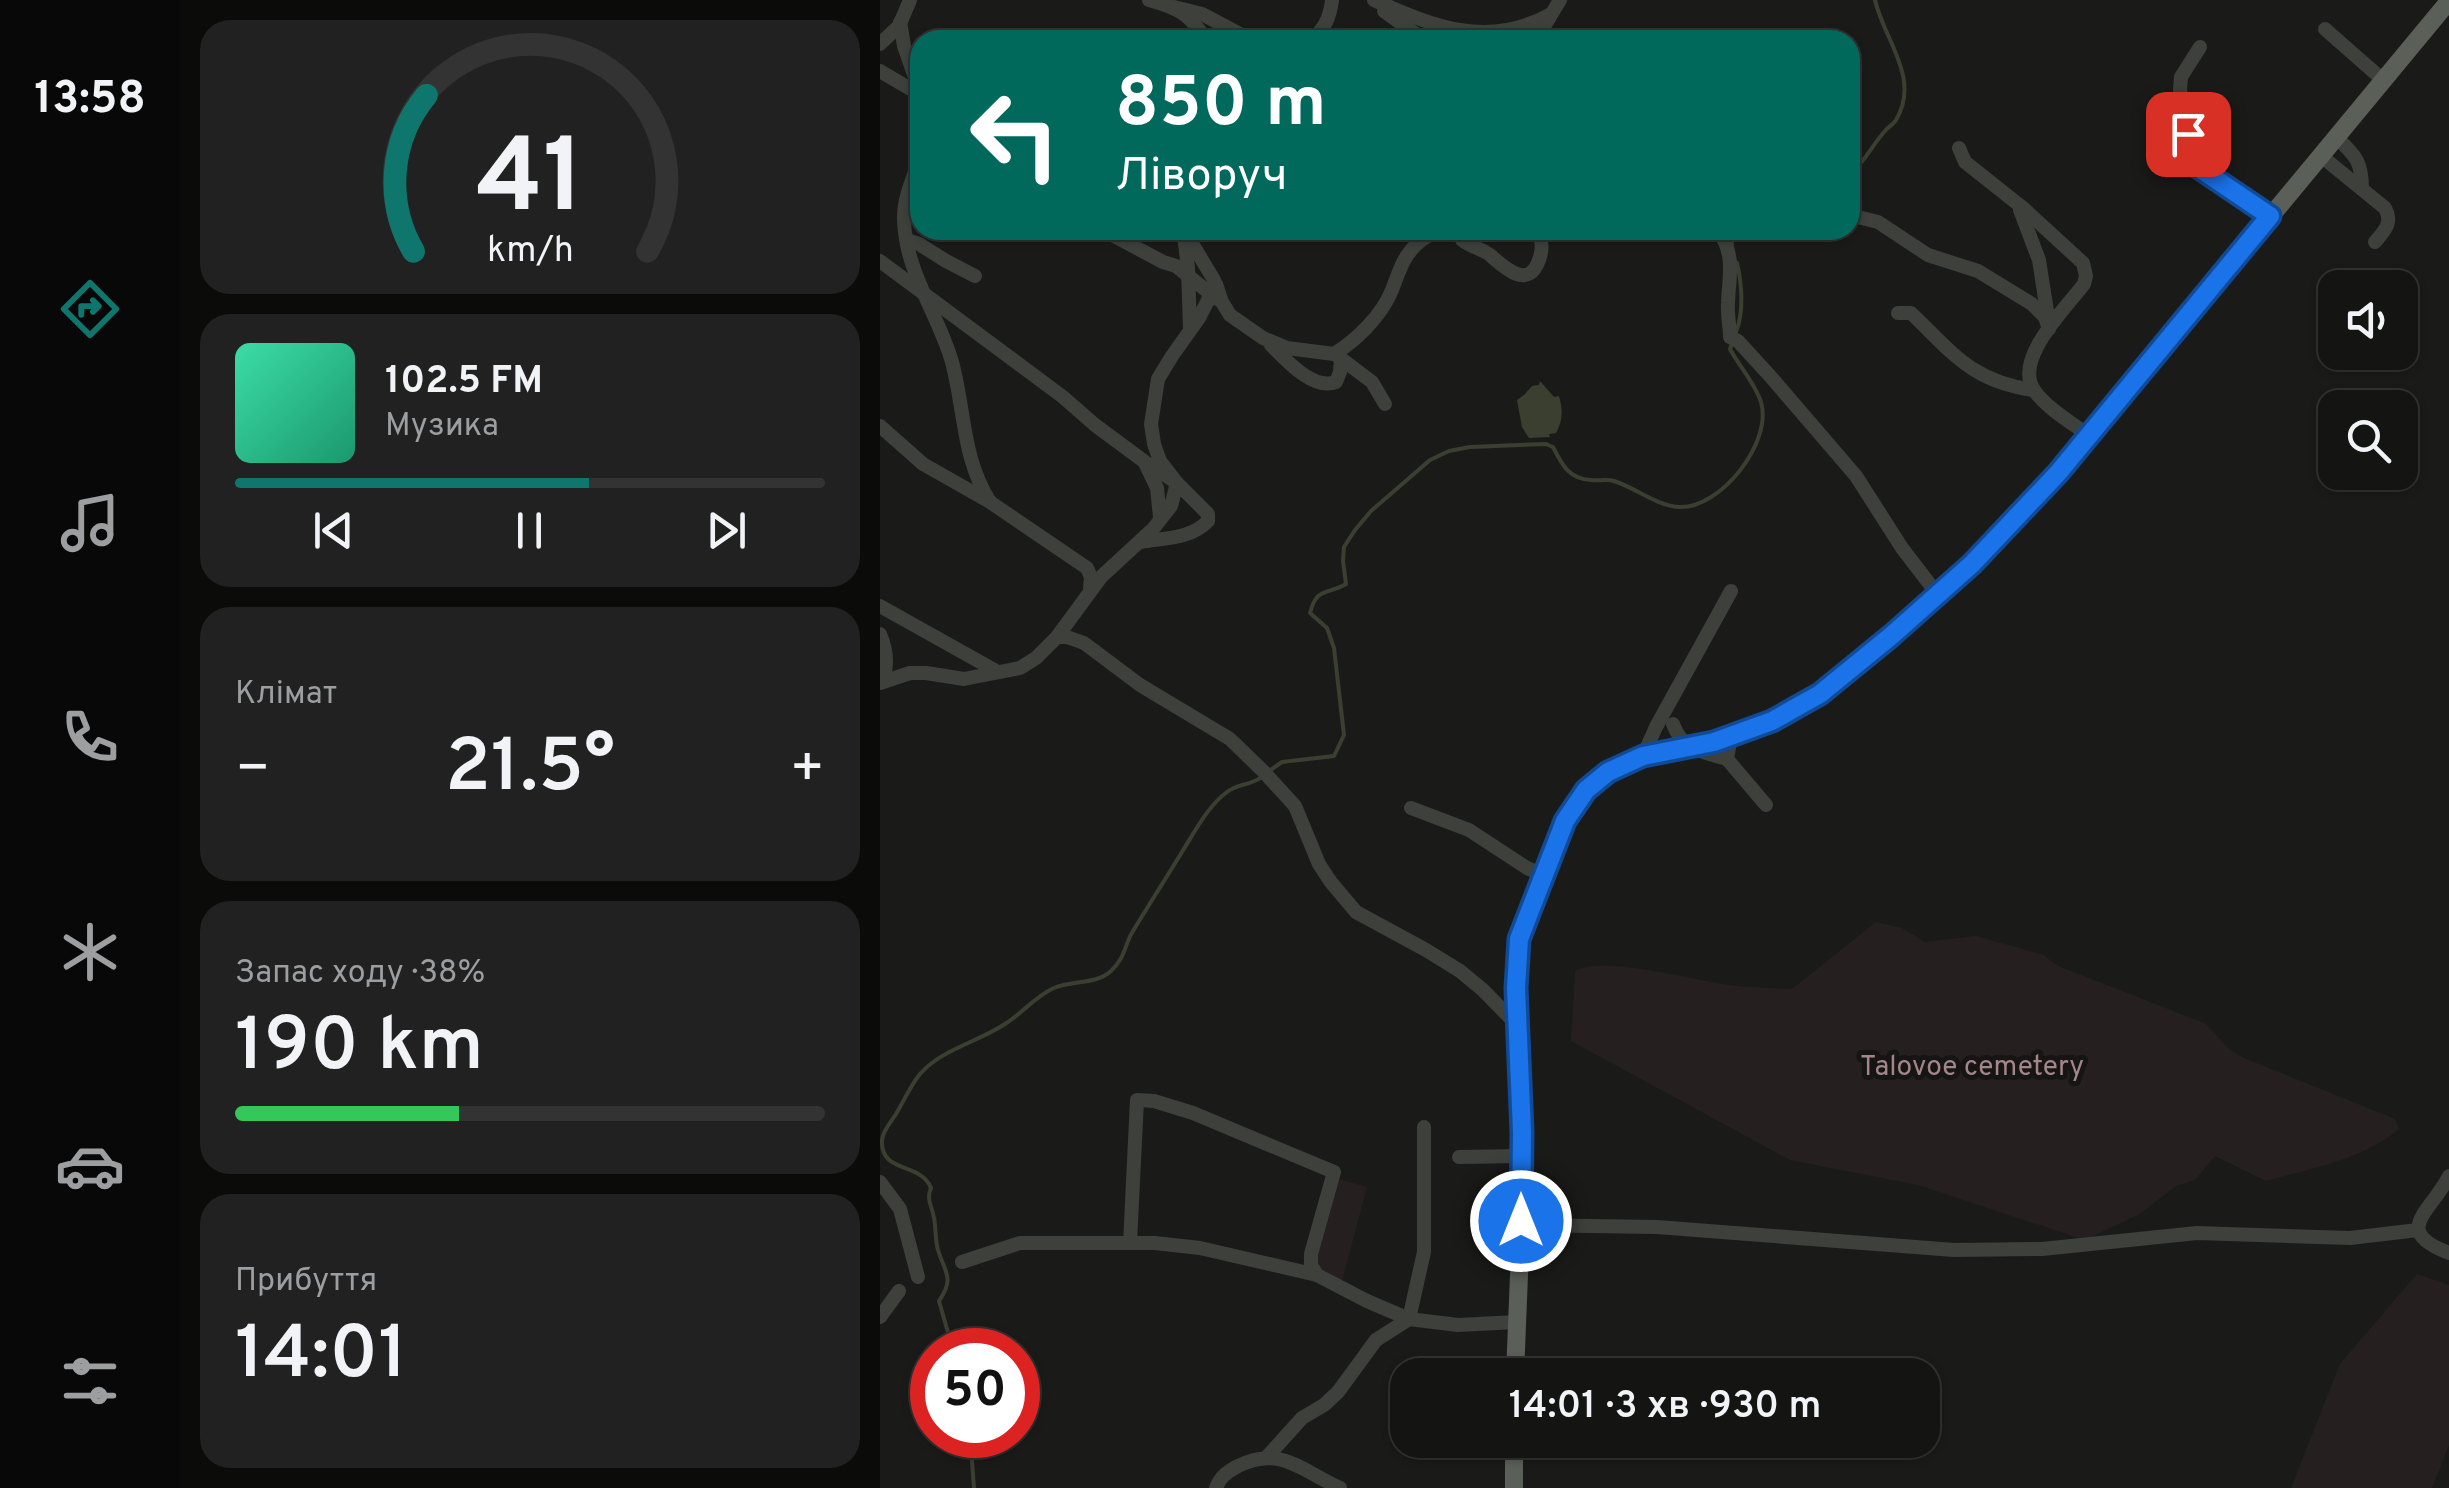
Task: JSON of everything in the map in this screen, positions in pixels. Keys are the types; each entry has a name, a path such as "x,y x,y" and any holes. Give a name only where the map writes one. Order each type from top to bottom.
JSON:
{"main road":[{"path":"1516,1358 1522,1156 1516,988 1519,939 1565,821 1586,790 1608,772 1643,756 1731,736 1772,721 1820,694 1972,564 2058,473 2449,1"},
{"path":"1514,1458 1514,1488"}],"street":[{"path":"880,44 900,22 910,0"},
{"path":"1148,0 1192,11 1231,30"},
{"path":"1321,30 1332,0"},
{"path":"1373,0 1434,24 1463,30"},
{"path":"1373,0 1409,30"},
{"path":"1544,30 1560,0"},
{"path":"1516,30 1551,14"},
{"path":"900,22 910,64"},
{"path":"2325,29 2383,80"},
{"path":"2200,47 2181,77 2190,158 2270,216"},
{"path":"880,71 910,88"},
{"path":"2336,136 2358,158 2362,189"},
{"path":"1959,148 1965,162 2082,263 2084,284 2031,356 2028,374 2034,390"},
{"path":"2320,156 2385,208 2390,216 2388,226 2375,242"},
{"path":"910,184 904,215 914,268 952,360 972,466 990,502"},
{"path":"2016,203 2039,260 2050,329"},
{"path":"1860,218 1878,222 1928,255 1978,271 2014,292 2032,304 2050,329"},
{"path":"907,240 975,276"},
{"path":"1122,240 1189,274 1284,359 1316,382 1327,386 1336,382 1340,372 1338,356"},
{"path":"1185,240 1190,330"},
{"path":"1190,240 1214,280 1221,304"},
{"path":"1338,356 1380,311 1412,240"},
{"path":"1462,240 1487,253 1512,274 1526,275 1536,268 1542,252 1541,240"},
{"path":"1723,240 1732,275 1728,302 1734,339 1856,476 1938,595"},
{"path":"880,262 1177,483 1208,514 1202,528 1191,533 1139,542"},
{"path":"1177,483 1160,461 1154,444 1151,424 1158,379 1190,330 1221,304"},
{"path":"1190,330 1211,318 1221,304"},
{"path":"1898,312 1911,313 1973,371 2034,390 2088,435"},
{"path":"1263,338 1295,350 1338,356 1372,382 1385,404"},
{"path":"880,426 923,464 990,502 1087,568 1090,590"},
{"path":"1145,462 1157,488 1160,517"},
{"path":"881,682 910,673 964,679 1020,668 1036,658 1056,638 1090,590 1153,529 1171,506 1177,483"},
{"path":"1643,756 1731,591"},
{"path":"880,606 998,672"},
{"path":"1073,615 1084,643"},
{"path":"880,634 887,669 881,682"},
{"path":"1056,638 1084,643 1140,685 1230,739 1295,806 1319,864 1356,912 1460,971 1518,1025"},
{"path":"1673,724 1682,749"},
{"path":"1656,727 1682,749 1727,759 1766,805"},
{"path":"1727,759 1731,736"},
{"path":"1410,808 1469,830 1543,875"},
{"path":"1130,1243 1137,1100 1193,1113 1334,1172 1310,1254 1317,1275"},
{"path":"1274,1454 1302,1418 1338,1392 1376,1340 1409,1319 1424,1252 1424,1127"},
{"path":"1460,1156 1522,1156"},
{"path":"2449,1176 2418,1222 2422,1239 2449,1253"},
{"path":"880,1182 900,1209 918,1277"},
{"path":"1521,1226 1657,1227 1954,1250 2042,1249 2197,1233 2350,1238 2418,1230"},
{"path":"962,1262 1020,1243 1155,1243 1200,1248 1317,1275 1409,1319 1458,1325 1517,1322"},
{"path":"880,1317 899,1291"},
{"path":"1216,1488 1229,1471 1274,1454 1340,1488"}],"green space":[{"name":"Talovoe cemetery","path":"1876,922 1902,928 1925,942 1976,936 2044,955 2056,965 2206,1024 2228,1048 2244,1058 2395,1119 2399,1129 2353,1156 2266,1181 2215,1156 2195,1180 2176,1186 2141,1213 2085,1240 1918,1185 1790,1160 1571,1041 1575,971 1627,967 1729,985 1792,989"},
{"path":"1335,1178 1367,1187 1342,1281 1319,1272 1313,1254"},
{"path":"2417,1274 2449,1285 2449,1445 2432,1488 2291,1488 2340,1364"}],"shaded area":[{"path":"1540,381 1554,397 1559,396 1561,420 1550,437 1529,438 1522,427 1517,400"}],"waterway":[{"path":"1860,164 1895,122 1905,89 1875,0"},
{"path":"1731,240 1732,244"},
{"path":"1736,332 1741,298 1737,263"},
{"path":"1269,771 1282,762 1334,756 1344,735 1334,648 1327,628 1310,613 1320,595 1346,584 1344,547 1371,511 1430,460 1449,451 1546,444 1553,447 1563,465 1577,477 1614,481 1670,506 1695,505 1711,497 1740,471 1759,436 1761,402 1730,349 1733,341"},
{"path":"947,1328 939,1301 948,1281 937,1246 929,1199 931,1188 919,1174 887,1158 882,1140 886,1129 929,1065 1005,1024 1054,988 1111,971 1209,810 1231,789 1262,777"},
{"path":"972,1458 974,1488"}],"route":[{"path":"1521,1221 1516,988 1519,939 1565,821 1586,790 1608,772 1643,756 1714,742 1772,721 1820,694 1972,564 2058,473 2270,216 2196,166 2190,158 2188,134"}]}
